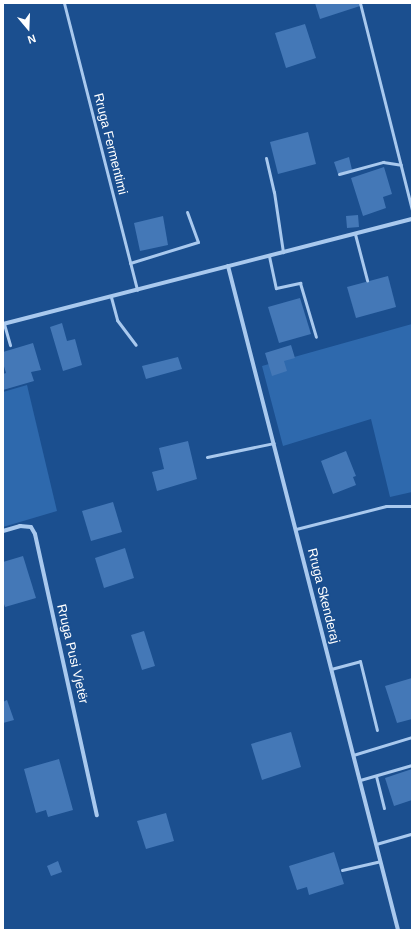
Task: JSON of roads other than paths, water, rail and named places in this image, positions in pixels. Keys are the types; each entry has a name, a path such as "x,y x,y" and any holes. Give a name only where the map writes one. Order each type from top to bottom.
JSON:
{"street":[{"path":"4,324 412,219"},
{"name":"Rruga Skenderaj","path":"228,266 398,930"},
{"name":"Rruga Pusi Vjetër","path":"3,531 20,526 31,527 35,534 98,815"}],"lane":[{"name":"Rruga Fermentimi","path":"64,3 137,290"},
{"path":"360,3 412,210"},
{"path":"266,158 274,192 284,252"},
{"path":"339,174 383,162 401,165"},
{"path":"130,263 198,242 187,212"},
{"path":"354,234 367,280"},
{"path":"269,256 272,263 276,288 300,283 316,337"},
{"path":"111,297 117,320 136,345"},
{"path":"4,324 10,345"},
{"path":"207,457 274,443"},
{"path":"296,529 386,506 412,506"},
{"path":"331,669 360,662 377,730"},
{"path":"353,755 412,737"},
{"path":"360,780 412,765"},
{"path":"376,776 384,808"},
{"path":"376,844 412,834"},
{"path":"342,870 380,861"}]}
